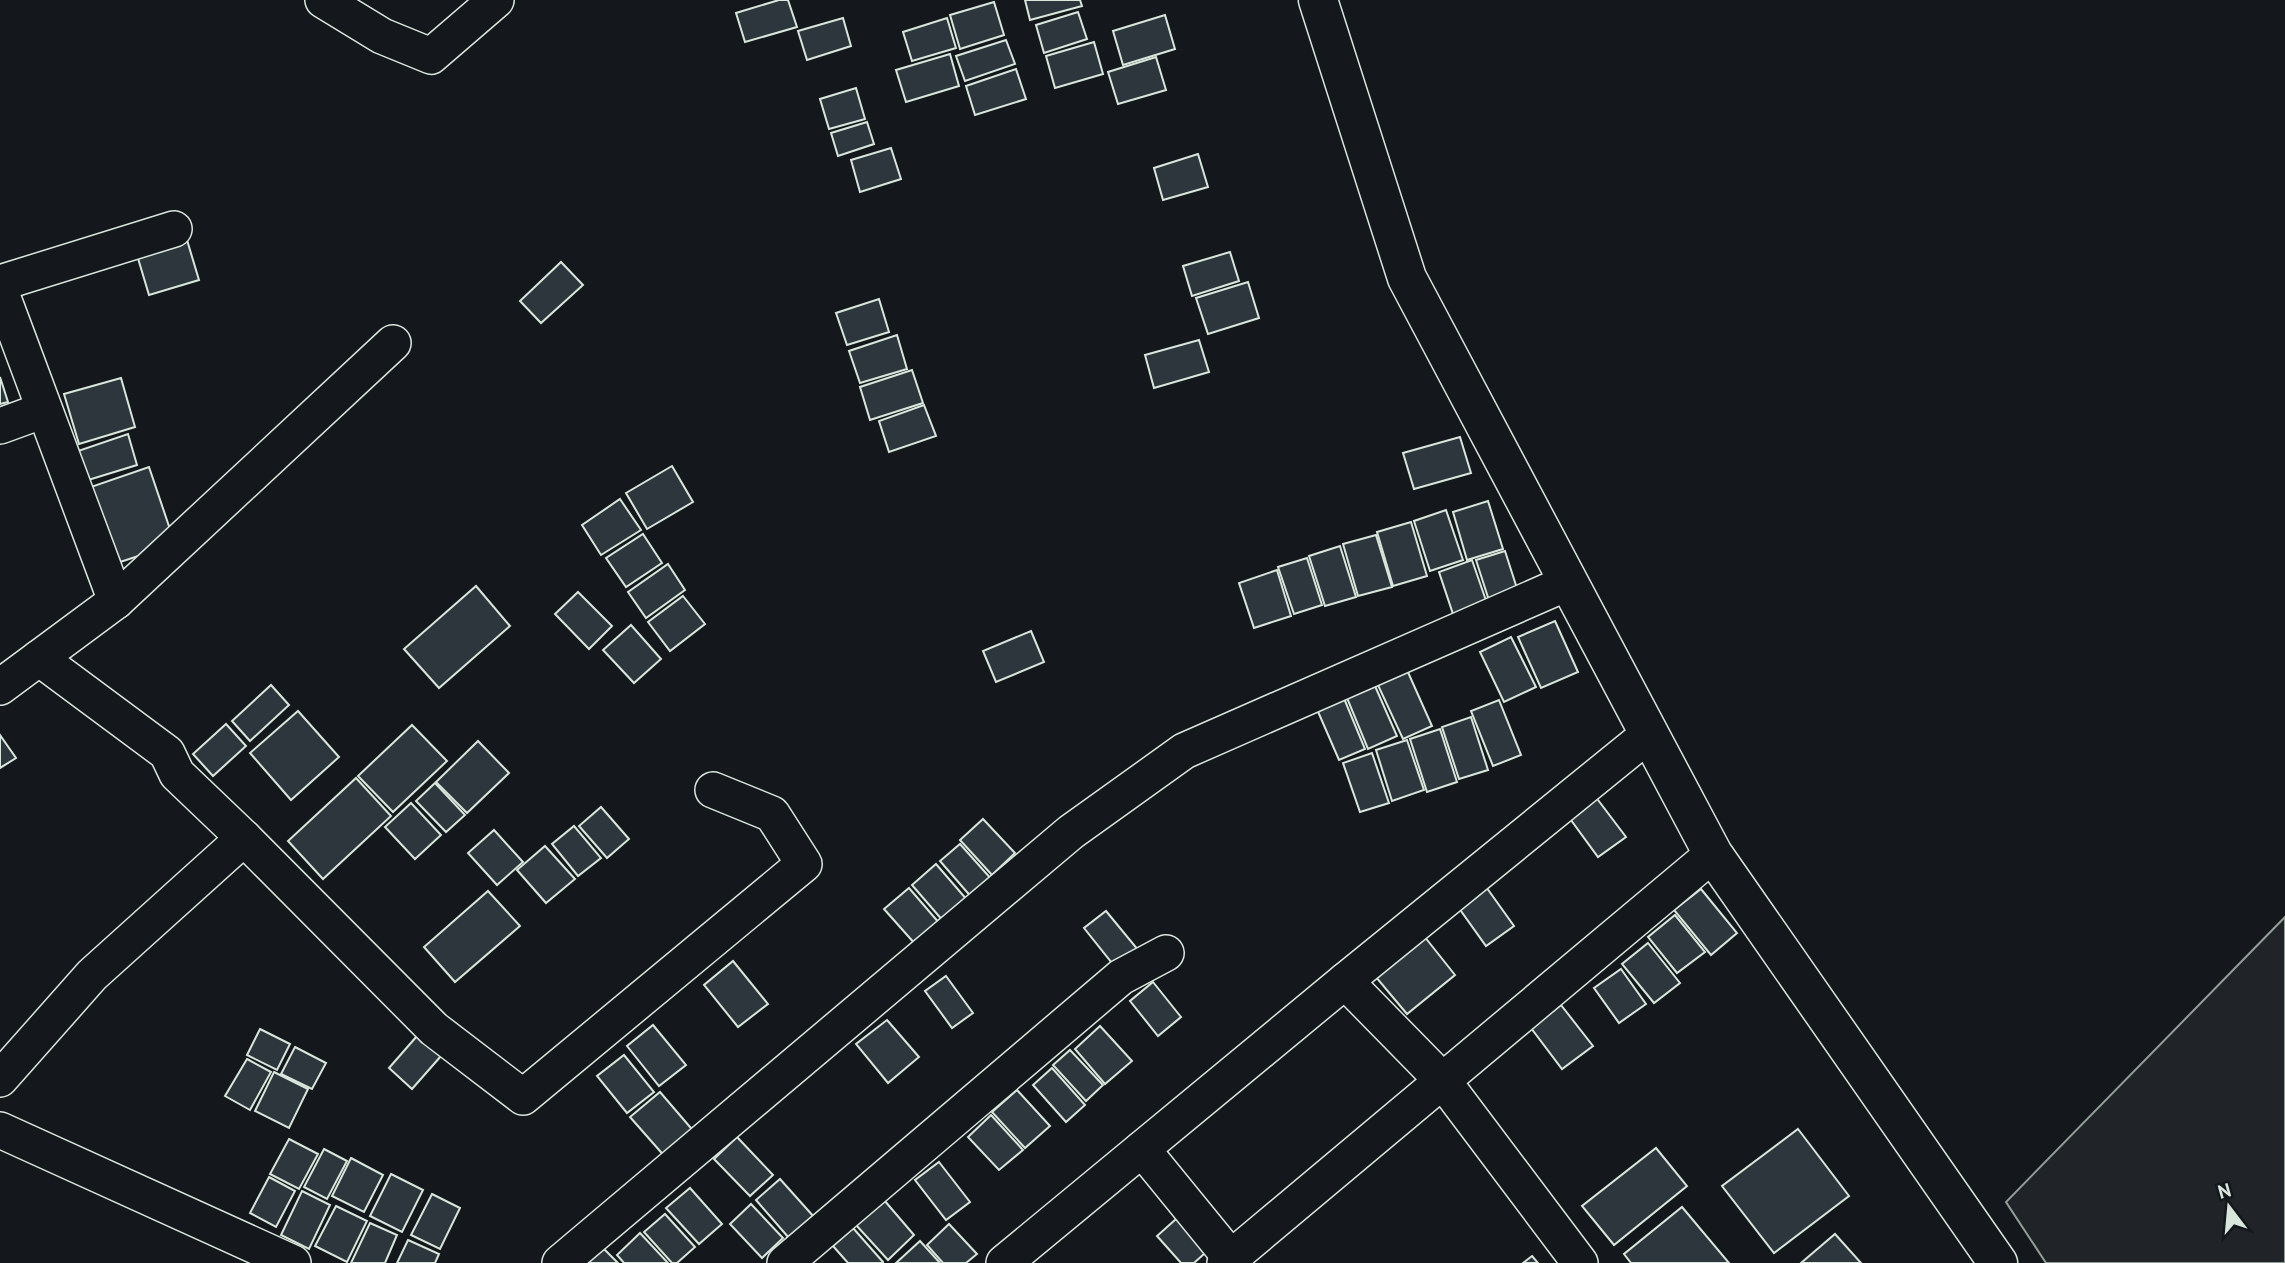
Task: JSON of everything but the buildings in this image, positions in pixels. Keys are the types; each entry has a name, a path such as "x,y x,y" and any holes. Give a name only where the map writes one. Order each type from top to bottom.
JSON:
{"street":[{"path":"323,0 382,36 431,56 496,0"},
{"path":"1318,0 1407,278 1713,854 1998,1263"},
{"path":"0,283 174,229"},
{"path":"0,290 116,601"},
{"path":"0,687 116,601 393,343"},
{"path":"0,426 44,410"},
{"path":"560,1263 1071,832 1184,751 1569,582"},
{"path":"39,658 167,753 177,774 434,1028 523,1097 804,864 772,814 713,790"},
{"path":"1004,1263 1649,734"},
{"path":"0,1079 92,975 244,838"},
{"path":"1142,1149 1230,1261 1713,854"},
{"path":"785,1263 1121,976 1166,953"},
{"path":"1345,981 1443,1081 1580,1263"},
{"path":"0,1130 293,1263"}],"shaded area":[{"path":"2285,917 2285,1263 2046,1263 2006,1202"}]}
